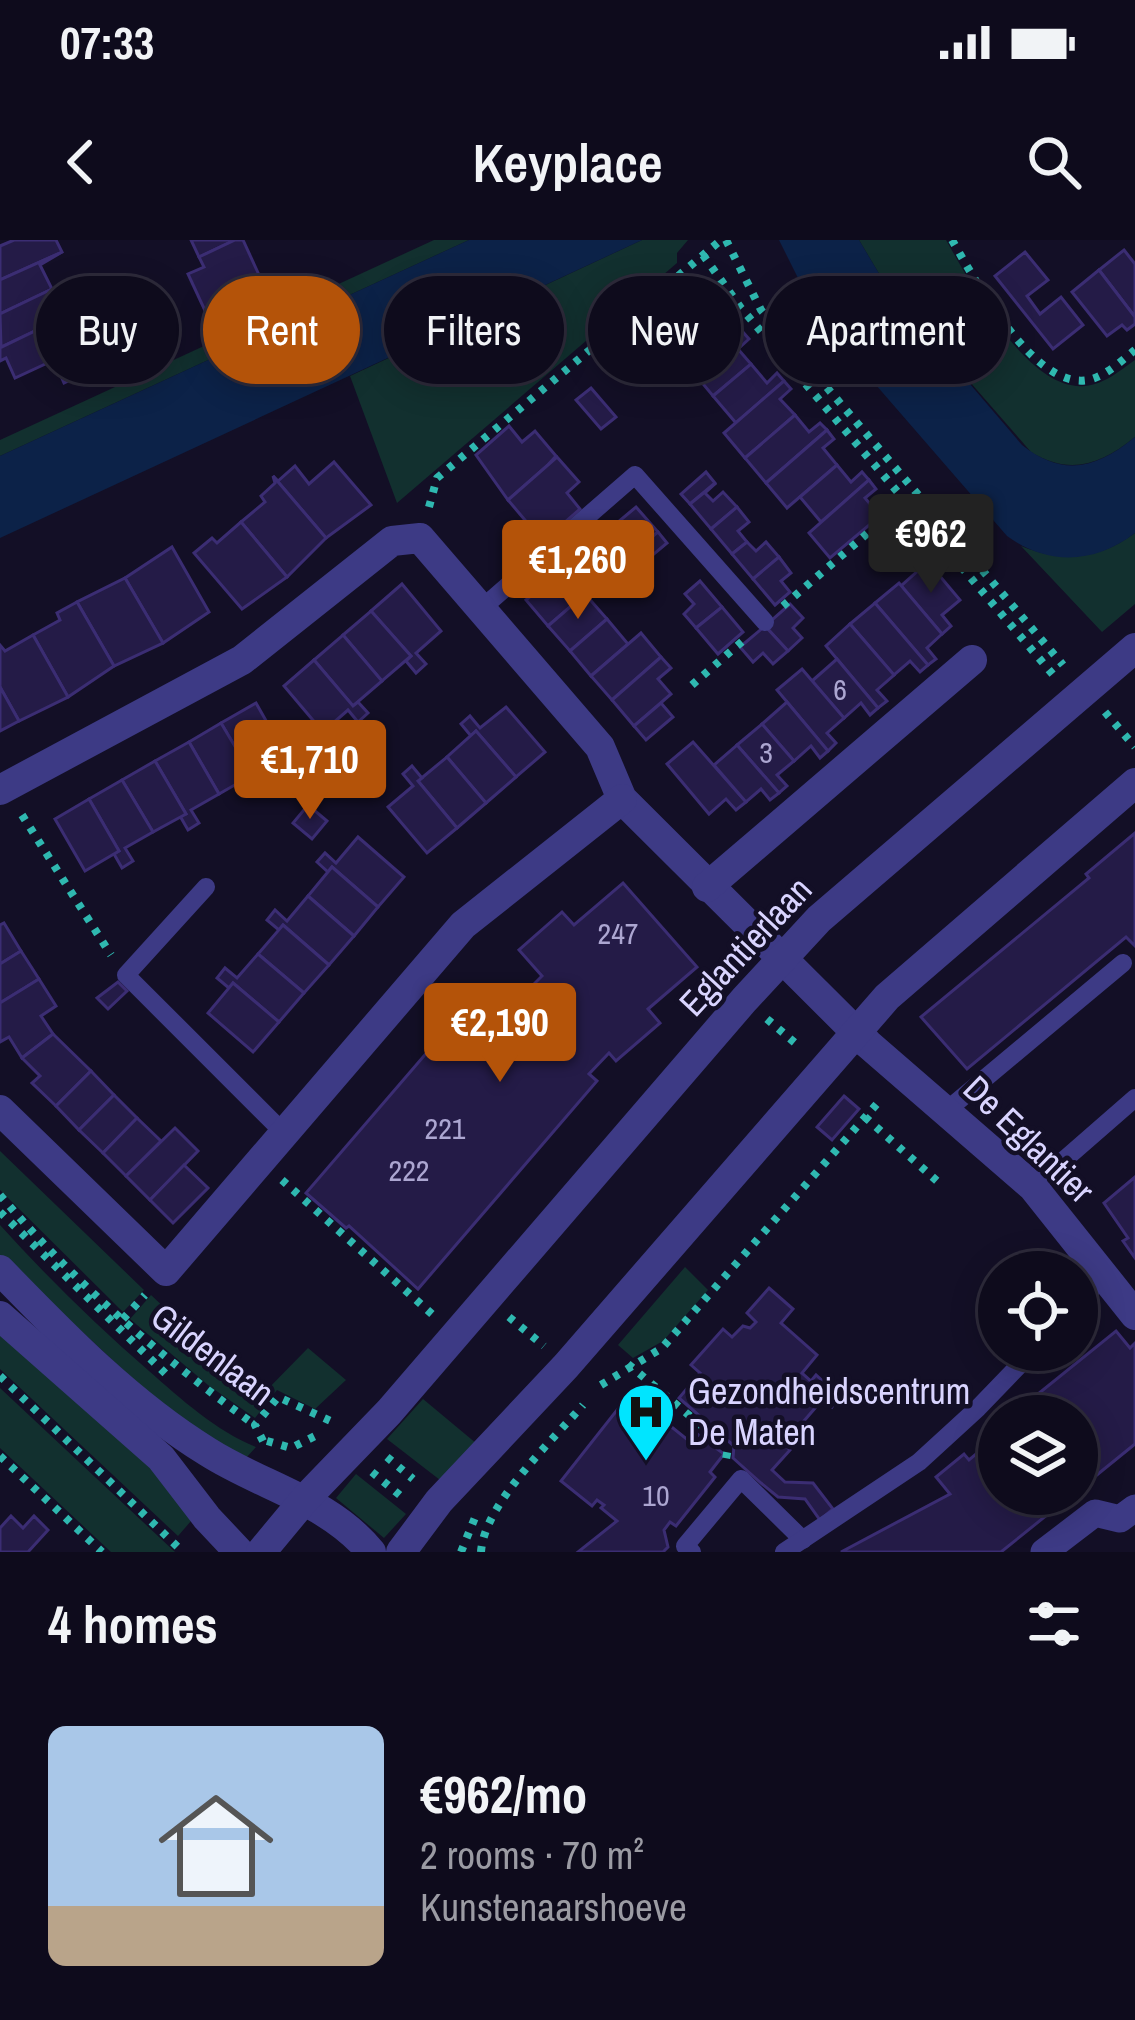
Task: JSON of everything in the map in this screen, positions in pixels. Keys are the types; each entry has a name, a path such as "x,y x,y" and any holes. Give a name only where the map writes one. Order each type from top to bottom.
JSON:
{"street":[{"path":"0,1110 166,1271 464,925 622,799 600,747 420,538 392,542 242,660 2,788"},
{"name":"Eglantierlaan","path":"261,1552 819,919 1135,648"},
{"path":"707,887 972,660"},
{"path":"400,1552 424,1517 566,1366 886,997 1135,783"},
{"name":"De Eglantier","path":"622,799 855,1031 1033,1187 1135,1315"},
{"path":"0,1270 82,1353 156,1415 206,1452 305,1498 354,1532 371,1552"},
{"path":"0,1316 161,1458 239,1552"},
{"path":"1044,1552 1095,1513 1130,1522"}],"lane":[{"path":"481,609 635,475 765,622"},
{"path":"206,887 126,975 286,1135"},
{"path":"946,1111 1123,963"},
{"path":"1033,1187 1135,1098"},
{"path":"1098,1282 1104,1276"},
{"path":"784,1552 920,1462 1013,1371"},
{"path":"692,1552 685,1546 741,1479 803,1540"}],"path":[{"path":"420,538 437,478 723,240 761,310 1070,674"},
{"path":"952,240 1012,331 1037,362 1055,375 1089,380 1135,350"},
{"path":"703,255 741,308 1060,683"},
{"path":"692,685 905,501"},
{"path":"2,788 126,975"},
{"path":"744,1000 823,1066"},
{"path":"482,1552 483,1538 507,1493 595,1390 662,1348 902,1074"},
{"path":"865,1118 937,1181"},
{"path":"262,1162 438,1319"},
{"path":"0,1195 123,1319 183,1373 255,1425"},
{"name":"Gildenlaan","path":"0,1212 174,1381"},
{"path":"487,1298 566,1366"},
{"path":"620,1357 728,1448"},
{"path":"0,1376 183,1552"},
{"name":"Gildenlaan","path":"250,1436 291,1448 316,1435 350,1456 424,1517"},
{"path":"0,1456 102,1552"}],"green space":[{"path":"434,240 469,240 360,290 360,276 356,276"},
{"path":"642,240 688,240 677,253 677,263 662,276 588,276 588,339 564,360 564,276"},
{"path":"859,240 946,240 967,276 880,276"},
{"path":"1008,337 1042,372 1063,383 1099,383 1135,360 1135,437 1085,464 1059,464 1031,452 972,384 1008,384"},
{"path":"203,346 203,363 179,374 179,358"},
{"path":"384,360 384,384 536,384 397,503 353,384 360,384 360,371"},
{"path":"122,384 156,384 0,456 0,440"},
{"path":"1135,533 1135,604 1102,632 1021,546 1051,555 1080,556 1107,549"},
{"path":"0,1151 144,1290 123,1312 0,1190"},
{"path":"0,1225 161,1382 213,1423 256,1447 245,1459 166,1410 0,1255"},
{"path":"685,1267 708,1290 663,1341 633,1358 618,1345"},
{"path":"151,1295 260,1397 308,1348 346,1380 315,1409 277,1390 255,1418 130,1319"},
{"path":"0,1332 149,1461 191,1521 178,1536 0,1369"},
{"path":"0,1388 175,1552 111,1552 0,1448"},
{"path":"423,1399 477,1444 440,1480 387,1439"},
{"path":"356,1474 406,1514 384,1538 336,1498"}],"water":[{"path":"469,240 642,240 564,276 391,276"},
{"path":"779,240 859,240 880,276 797,276"},
{"path":"384,279 384,360 360,371 360,290"},
{"path":"203,363 203,384 332,384 0,538 0,456 156,384 179,384 179,374"},
{"path":"875,384 970,384 1022,445 1066,465 1094,462 1135,437 1135,533 1104,551 1071,557 1039,553 1007,536"}],"building":[{"path":"14,240 56,240 62,252 0,280 0,246"},
{"path":"191,240 235,240 199,257"},
{"path":"243,240 260,276 203,276 203,306 188,274 204,267 199,257"},
{"path":"1124,250 1135,264 1135,317 1099,270"},
{"path":"62,252 40,265 46,276 36,276 36,297 0,314 0,280"},
{"path":"1025,252 1048,280 1027,296 1040,314 1061,297 1083,325 1053,349 1008,292 1008,276 995,276"},
{"path":"1099,270 1135,317 1135,324 1127,330 1122,325 1107,336 1072,292"},
{"path":"36,297 36,330 1,347 0,314"},
{"path":"36,331 36,368 15,378 6,358 0,361 0,348"},
{"path":"741,352 751,364 741,372"},
{"path":"751,364 765,384 781,384 736,423 713,396 727,384 741,384 741,372"},
{"path":"703,384 727,384 713,396"},
{"path":"781,384 791,389 780,399 795,415 745,458 724,433"},
{"path":"591,388 616,417 601,429 576,400"},
{"path":"795,415 809,432 820,423 827,430 766,483 745,458"},
{"path":"509,426 522,442 535,431 556,456 508,500 476,455"},
{"path":"827,430 834,439 823,448 837,465 787,508 766,483"},
{"path":"557,457 579,482 567,493 580,509 547,538 508,500"},
{"path":"334,462 371,505 326,538 273,476 278,481 295,466 309,484"},
{"path":"837,465 851,482 862,472 869,480 821,522 800,497"},
{"path":"706,472 715,483 690,504 681,494"},
{"path":"273,476 326,538 287,577 241,522 265,502 261,496 275,483"},
{"path":"869,480 876,489 865,498 880,516 830,558 809,533"},
{"path":"716,483 705,493 713,501 723,492 737,507 711,529 690,504"},
{"path":"636,507 658,532 632,553 611,528"},
{"path":"737,507 749,522 738,531 747,542 732,554 711,529"},
{"path":"905,508 915,521 898,535 887,523"},
{"path":"241,522 287,577 242,609 194,553 212,538 217,543"},
{"path":"658,532 667,543 642,564 632,553"},
{"path":"747,542 756,551 766,542 779,557 753,579 732,554"},
{"path":"172,547 209,612 163,643 125,578"},
{"path":"779,557 791,573 781,581 790,592 775,605 753,579"},
{"path":"576,558 598,583 548,626 526,600"},
{"path":"928,562 960,600 942,615 951,626 942,634 901,586"},
{"path":"125,578 163,643 114,666 77,602"},
{"path":"700,581 722,607 696,628 684,614 694,604 685,594"},
{"path":"899,583 942,634 927,648 936,659 928,665 875,603"},
{"path":"402,584 441,631 416,653 426,664 416,673 406,661 411,656 371,611"},
{"path":"585,594 607,619 570,651 548,626"},
{"path":"77,602 114,666 68,697 33,635 60,620 57,613"},
{"path":"875,603 928,665 920,672 910,661 894,675 850,624"},
{"path":"790,604 803,618 793,628 802,638 788,651 765,626"},
{"path":"722,607 743,632 718,654 696,628"},
{"path":"371,611 411,656 382,681 343,635"},
{"path":"607,619 628,644 591,676 570,651"},
{"path":"850,624 894,675 877,690 887,701 878,708 826,646"},
{"path":"765,626 788,651 773,664 763,653 753,662 740,647"},
{"path":"641,633 661,657 612,700 591,676"},
{"path":"33,635 68,697 19,721 0,687 0,645 5,651"},
{"path":"343,635 382,681 353,706 314,660"},
{"path":"661,657 671,668 658,679 671,694 634,726 612,700"},
{"path":"837,659 878,708 870,715 861,703 844,718 812,681"},
{"path":"314,660 353,706 358,702 368,713 358,722 348,710 323,732 284,686"},
{"path":"802,669 844,718 827,733 836,743 828,751 777,690"},
{"path":"0,687 19,721 0,731"},
{"path":"787,702 828,751 820,758 811,746 794,761 762,724"},
{"path":"256,703 286,756 257,772 265,786 254,792 246,779 252,775 221,723"},
{"path":"661,703 673,717 646,740 634,726"},
{"path":"506,707 545,752 516,777 476,731 471,736 461,724 470,716 480,728"},
{"path":"221,723 252,775 219,794 189,742"},
{"path":"762,724 794,761 777,775 787,786 779,793 737,745"},
{"path":"476,731 516,777 486,803 447,757"},
{"path":"189,742 219,794 191,810 199,823 188,830 180,816 186,814 155,761"},
{"path":"693,742 746,802 736,810 726,799 709,814 667,764"},
{"path":"737,745 779,793 770,800 761,789 746,802 714,765"},
{"path":"447,757 486,803 457,828 418,781"},
{"path":"155,761 186,814 153,832 122,780"},
{"path":"412,766 422,778 418,781 457,828 427,853 388,807 413,786 403,774"},
{"path":"122,780 153,832 125,848 133,861 122,868 114,854 119,851 89,799"},
{"path":"89,799 119,851 85,871 55,819"},
{"path":"308,805 327,821 312,839 293,823"},
{"path":"1135,833 1135,946 1126,937 967,1069 921,1017 1089,878 1086,874"},
{"path":"358,837 404,877 378,907 332,867 328,872 317,862 325,853 336,863"},
{"path":"332,867 378,907 354,936 308,896"},
{"path":"623,883 697,967 648,1009 660,1023 616,1061 609,1053 589,1074 597,1081 418,1289 306,1193 485,985 511,1007 542,976 519,950 562,912 574,925"},
{"path":"308,896 354,936 329,965 283,925 279,930 267,920 275,910 287,921"},
{"path":"4,923 21,951 0,964 0,925"},
{"path":"283,925 329,965 304,993 258,954"},
{"path":"21,951 39,979 0,1003 0,964"},
{"path":"258,954 304,993 279,1022 233,983 229,988 217,978 225,968 237,978"},
{"path":"39,979 56,1006 41,1016 53,1034 22,1058 9,1037 0,1042 0,1003"},
{"path":"118,982 127,991 108,1009 97,998"},
{"path":"233,983 279,1022 253,1052 208,1013"},
{"path":"53,1034 91,1071 56,1106 32,1083 40,1076 22,1058"},
{"path":"91,1071 114,1095 79,1130 56,1106"},
{"path":"114,1095 137,1118 103,1153 79,1130"},
{"path":"844,1096 859,1109 832,1140 817,1127"},
{"path":"137,1118 161,1141 126,1176 103,1153"},
{"path":"175,1128 198,1151 150,1200 126,1176"},
{"path":"184,1165 208,1188 173,1223 150,1200"},
{"path":"1135,1177 1135,1258 1123,1241 1128,1238 1104,1203"},
{"path":"769,1288 793,1309 781,1323 817,1355 802,1373 811,1381 816,1375 839,1396 832,1407 823,1399 784,1444 790,1450 772,1470 785,1482 813,1483 833,1509 820,1520 805,1499 778,1497 761,1483 733,1458 734,1446 679,1398 700,1373 691,1365 723,1329 732,1337 743,1326 750,1328 756,1322 747,1313"},
{"path":"1116,1331 1130,1348 1135,1343 1135,1444 1098,1474 1098,1395 1037,1395 1066,1371 1098,1371 1098,1346"},
{"name":"Gezondheidscentrum De Maten","path":"632,1391 664,1416 659,1422 665,1427 668,1424 689,1441 696,1433 724,1454 710,1472 715,1477 676,1526 670,1522 664,1530 668,1547 663,1552 578,1552 617,1521 597,1500 592,1506 561,1481"},
{"path":"978,1452 978,1515 1047,1515 1001,1552 841,1552 950,1494 936,1477 964,1454 969,1460"},
{"path":"11,1516 23,1528 34,1516 48,1530 28,1552 0,1552 0,1528"}],"place":[{"name":"Gezondheidscentrum De Maten","path":"646,1463"}]}
